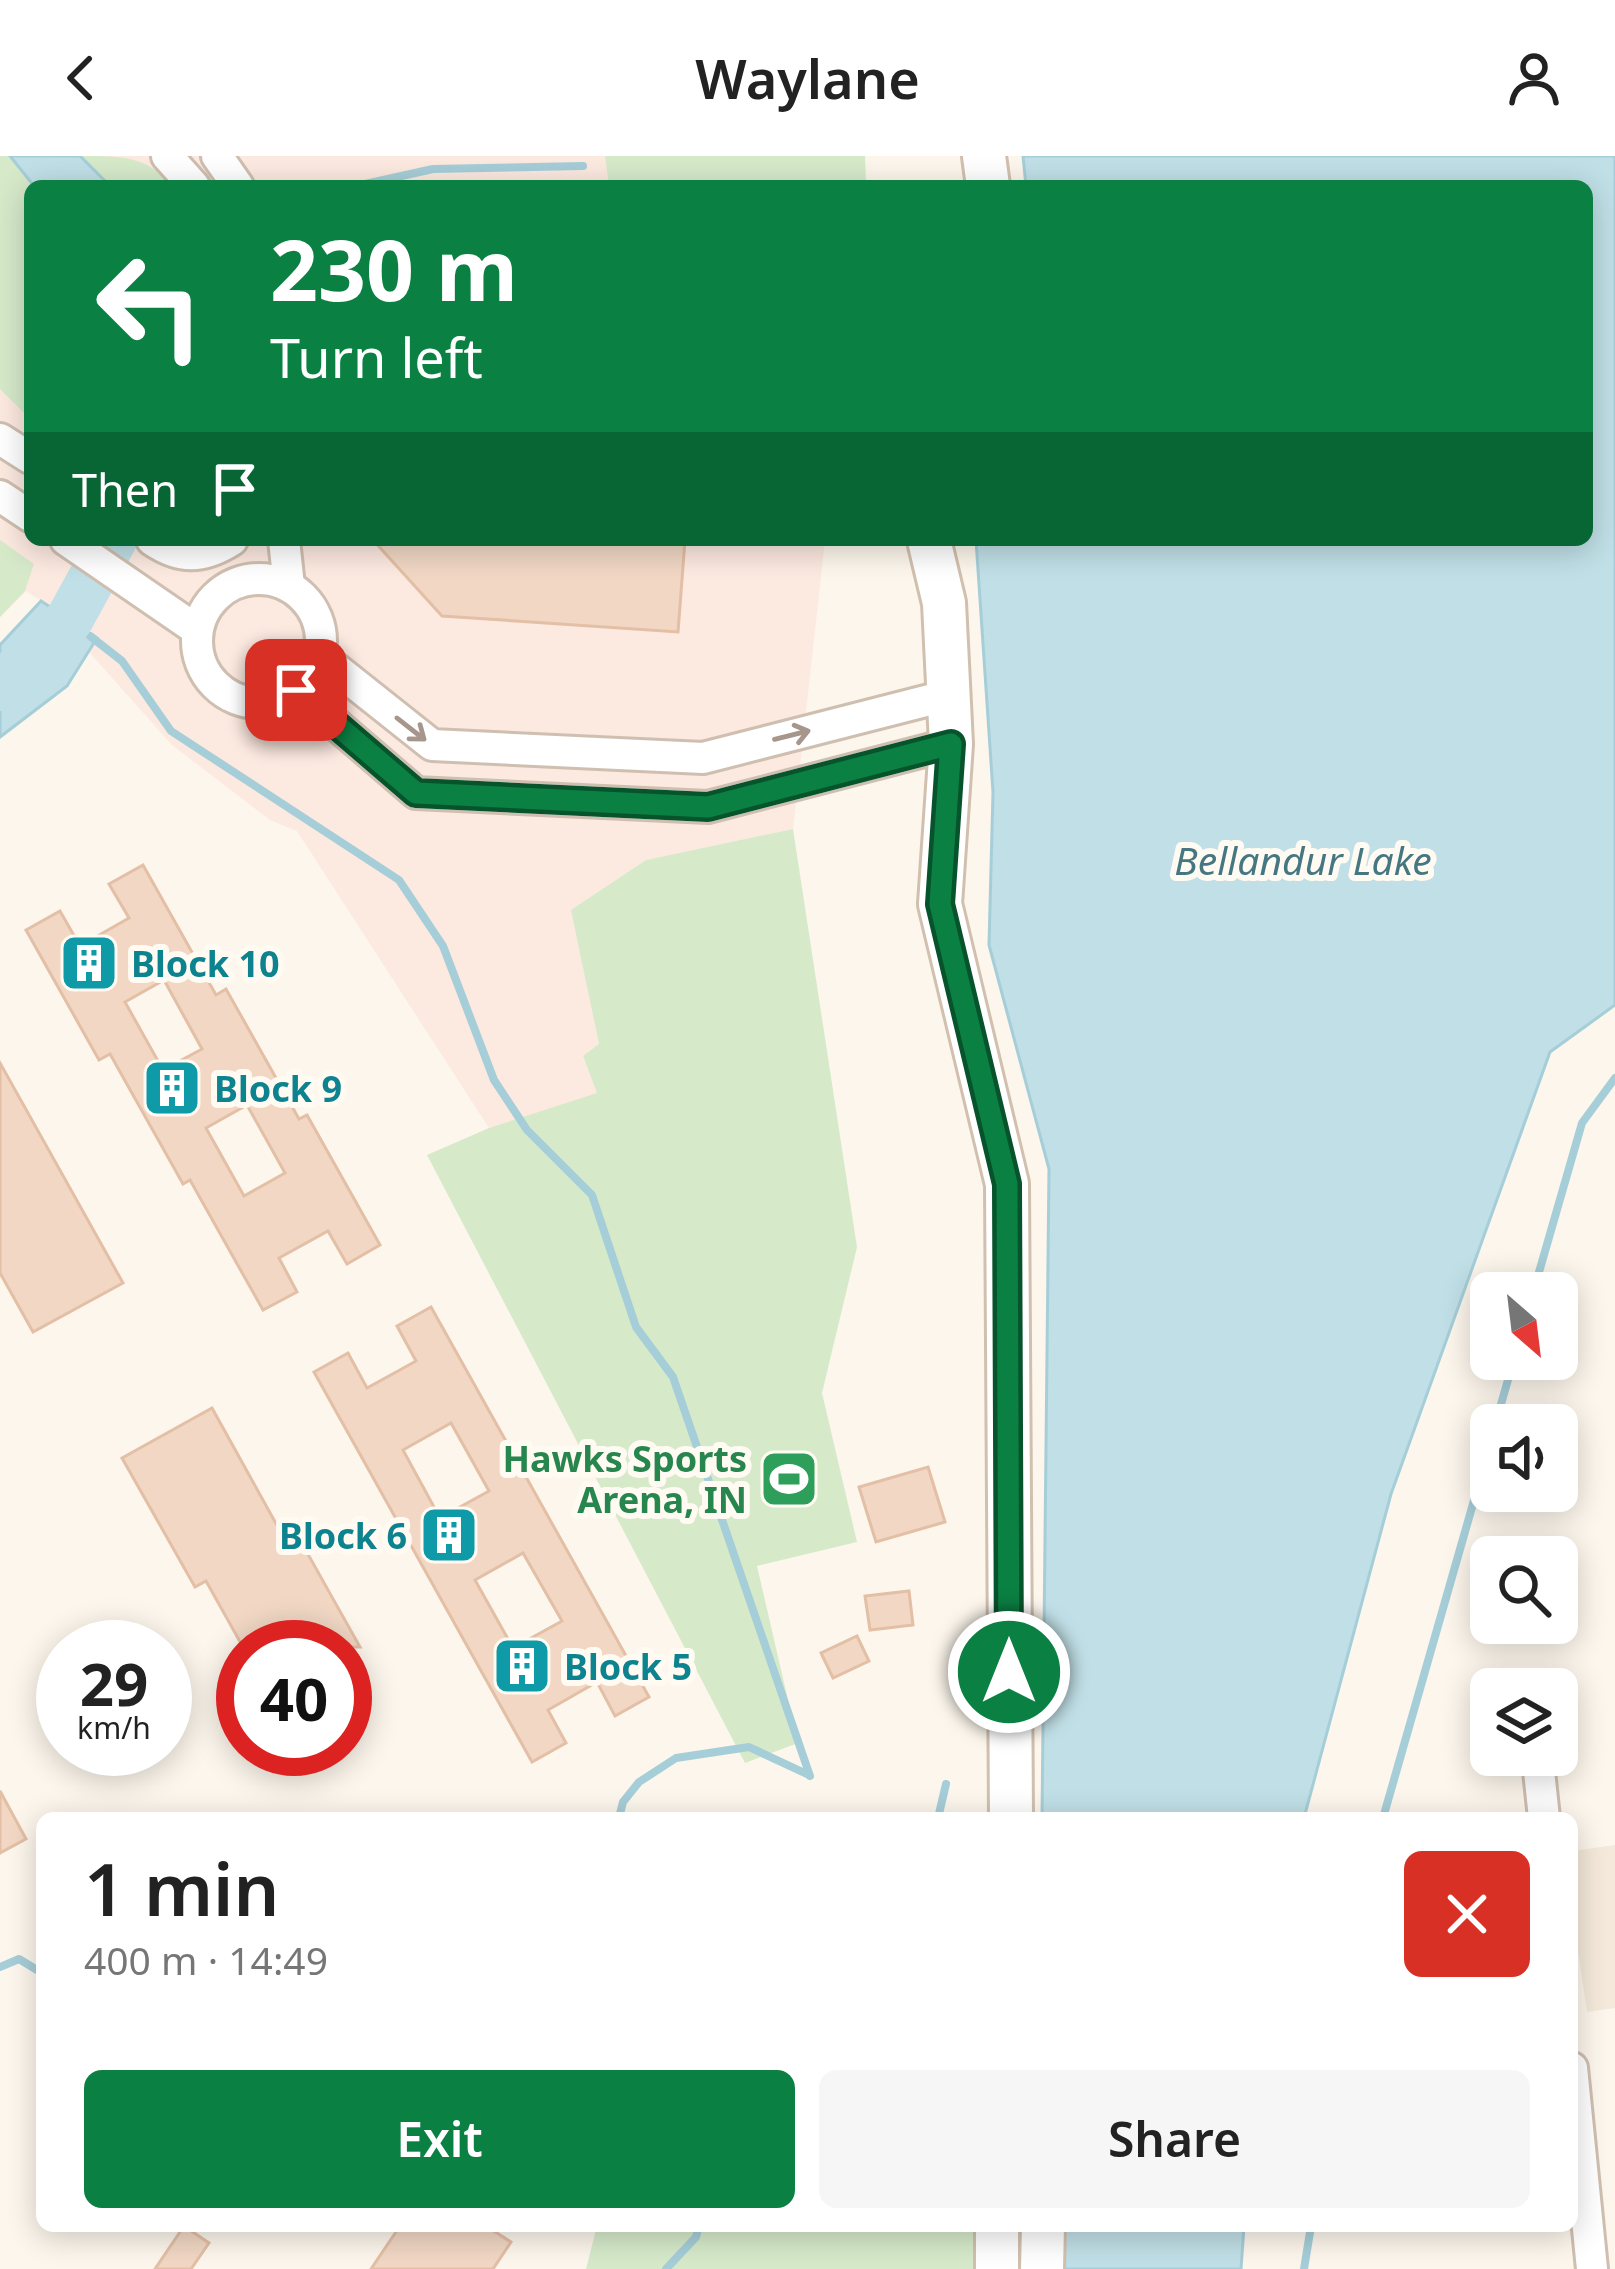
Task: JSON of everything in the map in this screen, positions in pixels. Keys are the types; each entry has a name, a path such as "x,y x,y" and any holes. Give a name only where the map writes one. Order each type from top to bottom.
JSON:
{"street":[{"path":"166,156 188,180"},
{"path":"74,546 197,630"},
{"path":"164,548 207,553 220,546"},
{"path":"285,546 289,586"},
{"path":"930,546 944,603 951,744 940,904 1007,1184 1010,1812"},
{"path":"260,578 289,586 314,610 322,640 320,656 296,690 263,703 231,697 206,675 199,659 197,630 205,610 228,586 260,578"},
{"path":"320,656 432,745 704,758 949,695"},
{"path":"296,690 416,793 708,807 951,744"},
{"path":"1540,1776 1543,1812"},
{"path":"1578,2128 1592,2269"},
{"path":"997,2232 997,2269"},
{"path":"1042,2269 1043,2232"}],"shaded area":[{"path":"0,156 605,156 608,180 24,180 24,546 824,546 793,829 646,860 572,910 599,1045 583,1057 598,1093 489,1128 297,831 270,820 172,745 89,652 97,637 26,591 0,617"},
{"path":"1615,1845 1615,2008 1587,2012 1578,1951 1578,1850"}],"green space":[{"path":"0,156 10,156 29,180 24,180 24,413 0,389"},
{"path":"80,156 133,160 167,180 104,180"},
{"path":"605,156 865,156 866,180 608,180"},
{"path":"0,540 34,564 25,591 0,617"},
{"path":"793,829 857,1247 822,1393 857,1542 757,1566 798,1743 745,1763 427,1155 489,1128 597,1093 583,1056 599,1044 571,910 646,860"},
{"path":"595,2232 983,2232 981,2269 586,2269"}],"water":[{"path":"10,156 80,156 104,180 29,180"},
{"name":"Bellandur Lake","path":"1023,156 1615,156 1615,1005 1550,1052 1391,1494 1306,1812 1042,1812 1049,1169 989,945 993,792 976,546 1593,546 1593,180 1025,180"},
{"path":"41,601 97,638 67,686 0,737 0,645"},
{"path":"1060,2232 1244,2232 1241,2269 1061,2269"}],"building":[{"path":"378,546 685,546 678,632 442,616"},
{"path":"143,865 216,995 226,989 299,1119 307,1115 380,1245 347,1264 328,1231 279,1258 297,1292 263,1310 190,1180 183,1184 110,1054 99,1060 26,930 60,911 80,946 129,918 109,884","holes":["164,980 202,1049 163,1070 125,1002","247,1105 285,1173 244,1196 206,1128"]},
{"path":"0,1063 123,1283 33,1332 0,1273"},
{"path":"431,1307 649,1697 615,1716 597,1682 548,1710 566,1743 532,1762 314,1372 348,1353 367,1388 398,1371 416,1361 397,1326","holes":["451,1423 489,1491 440,1518 403,1450","523,1553 562,1621 513,1648 475,1580"]},
{"path":"212,1408 284,1538 295,1531 345,1620 228,1620 206,1581 195,1587 122,1458"},
{"path":"928,1467 945,1522 876,1542 859,1487"},
{"path":"909,1591 913,1625 870,1630 865,1596"},
{"path":"857,1636 869,1661 833,1678 821,1653"},
{"path":"0,1791 26,1839 0,1853"},
{"path":"180,2232 193,2232 209,2243 191,2269 155,2269"},
{"path":"396,2232 495,2232 511,2242 493,2269 371,2269"}],"waterway":[{"path":"383,180 433,169 583,166"},
{"path":"0,687 69,620 110,546"},
{"path":"90,636 122,661 171,731 399,880 443,946 494,1080 527,1130 592,1195 636,1327 673,1377 810,1776"},
{"path":"1539,1272 1582,1123 1615,1078"},
{"path":"1501,1404 1508,1380"},
{"path":"1385,1812 1471,1512"},
{"path":"620,1812 639,1782 676,1758 749,1747 809,1775"},
{"path":"939,1812 946,1784"},
{"path":"0,1967 19,1959 36,1969"},
{"path":"666,2269 697,2232"},
{"path":"1304,2269 1310,2232"}],"place":[{"name":"Block 10","path":"89,963"},
{"name":"Block 9","path":"172,1088"},
{"name":"Hawks Sports Arena, IN","path":"789,1479"},
{"name":"Block 6","path":"449,1535"},
{"name":"Block 5","path":"522,1666"}],"route":[{"path":"296,690 416,793 708,807 951,744 940,904 1007,1184 1009,1672"}]}
